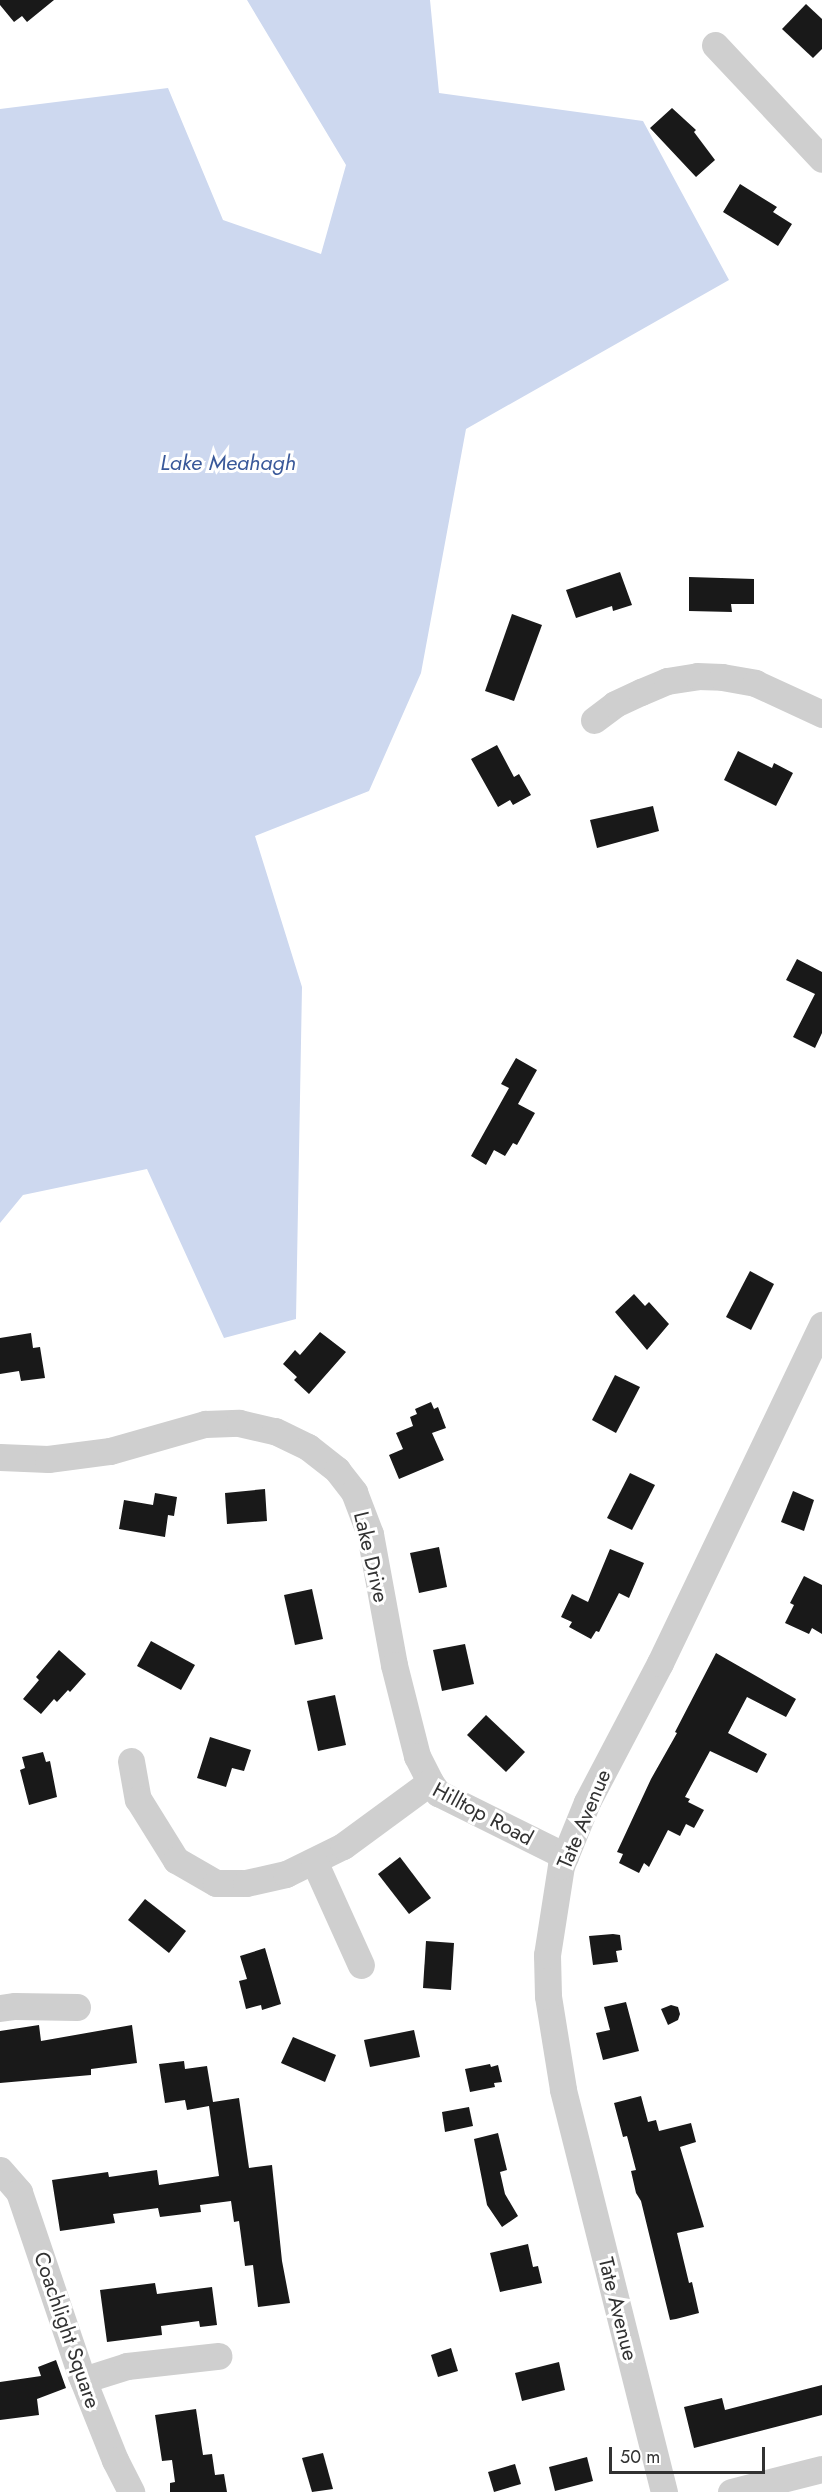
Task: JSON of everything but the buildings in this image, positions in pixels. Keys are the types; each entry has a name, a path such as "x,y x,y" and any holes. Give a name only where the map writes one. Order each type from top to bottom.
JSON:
{"street":[{"path":"715,45 822,159"},
{"path":"594,720 615,704 641,692 668,681 697,676 722,677 755,683 822,714"},
{"name":"Tate Avenue","path":"664,2492 563,2089 550,2007 547,1955 561,1866 587,1802 660,1663 822,1325"},
{"name":"Lake Drive","path":"0,1457 48,1459 110,1451 205,1424 239,1423 275,1431 308,1447 337,1470 354,1492 370,1534 394,1665 417,1756 429,1782"},
{"name":"Hilltop Road","path":"131,1761 138,1799 176,1860 216,1883 246,1883 286,1875 343,1846 429,1782 438,1794 565,1856"},
{"path":"314,1861 361,1965"},
{"path":"0,2008 15,2006 77,2007"},
{"name":"Coachlight Square","path":"0,2170 19,2192 83,2380 115,2460 131,2492"},
{"path":"83,2380 127,2366 218,2356"},
{"path":"730,2492 822,2469"}],"water":[{"name":"Lake Meahagh","path":"247,0 430,0 439,93 643,121 729,280 466,429 421,673 369,791 255,836 302,987 296,1319 224,1338 147,1169 23,1195 0,1223 0,109 168,88 223,220 321,254 346,165"}]}
